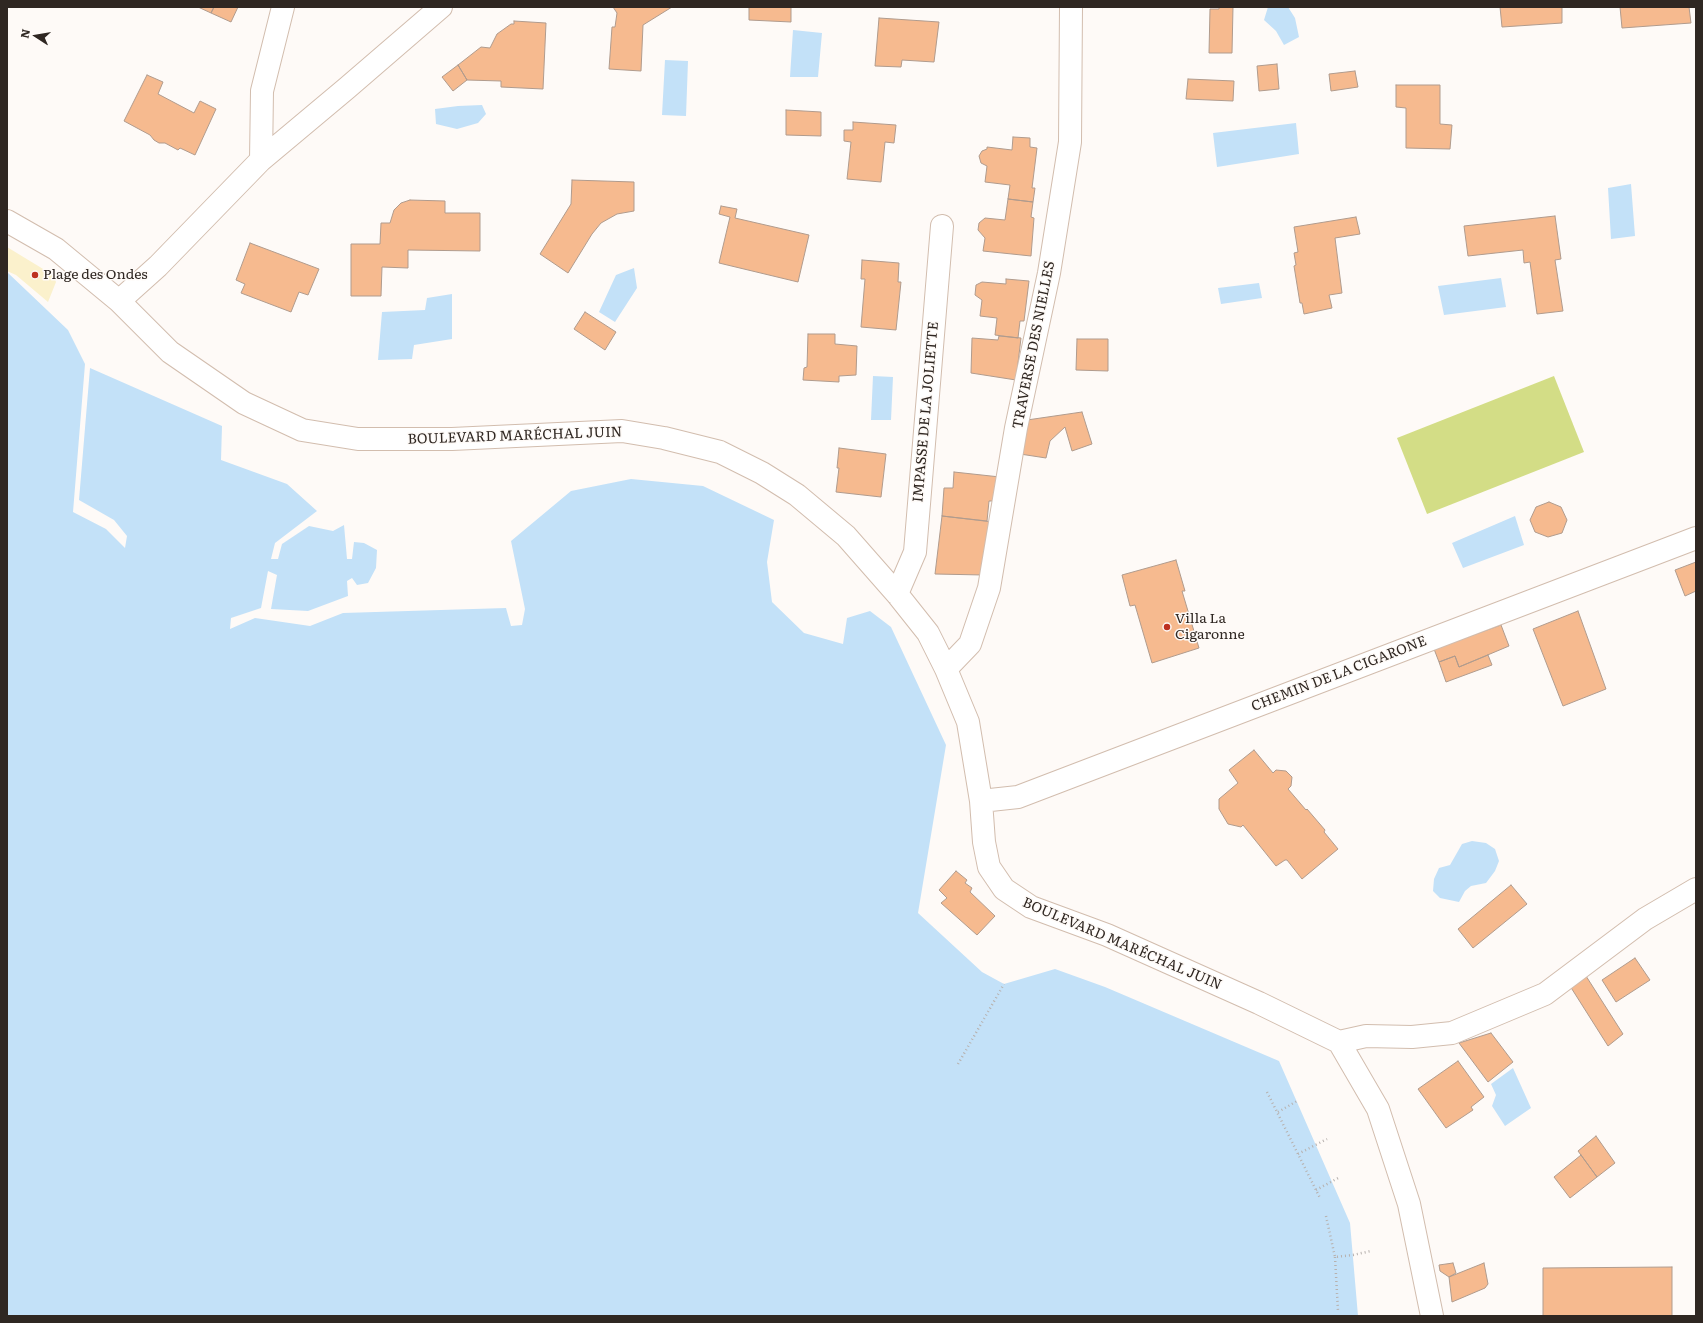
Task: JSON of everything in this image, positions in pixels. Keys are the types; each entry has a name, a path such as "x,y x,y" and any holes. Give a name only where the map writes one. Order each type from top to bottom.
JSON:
{"street":[{"path":"261,160 262,91 283,7"},
{"path":"119,301 158,266 261,160 348,88 441,7"},
{"name":"TRAVERSE DES NIELLES","path":"946,669 970,644 989,588 1016,428 1049,273 1070,142 1071,7"},
{"name":"BOULEVARD MARÉCHAL JUIN","path":"7,221 56,249 119,301 170,352 244,403 302,430 358,439 452,439 622,431 664,438 720,452 762,472 797,495 846,536 897,594 928,633 946,669 968,722 981,801 984,842 989,867 1004,889 1031,907 1107,935 1259,1003 1339,1042"},
{"name":"IMPASSE DE LA JOLIETTE","path":"897,594 915,552 942,226"},
{"name":"CHEMIN DE LA CIGARONE","path":"981,801 1018,796 1696,538"},
{"path":"1432,1316 1409,1204 1378,1109 1339,1042 1366,1036 1412,1038 1452,1033 1545,994 1645,919 1696,889"}],"path":[{"path":"958,1064 1004,984"},
{"path":"1267,1092 1320,1198"},
{"path":"1278,1112 1297,1101"},
{"path":"1298,1154 1327,1139"},
{"path":"1316,1190 1340,1177"},
{"path":"1326,1216 1335,1257 1338,1311"},
{"path":"1335,1257 1371,1251"}],"green space":[{"path":"1554,376 1584,452 1427,514 1397,438"}],"sand":[{"name":"Plage des Ondes","path":"7,247 53,275 56,282 48,302 16,275 7,271"}],"water":[{"path":"1268,7 1288,7 1295,18 1299,37 1284,45 1276,31 1264,20"},
{"path":"793,30 822,33 818,77 790,77"},
{"path":"665,60 688,61 686,116 662,115"},
{"path":"482,105 486,114 478,123 457,129 436,124 435,109"},
{"path":"1296,123 1299,154 1217,167 1213,133"},
{"path":"1631,184 1635,236 1611,239 1608,188"},
{"path":"634,268 637,288 615,322 599,312 616,275"},
{"path":"7,272 68,330 85,364 73,512 106,529 125,548 127,536 114,520 79,500 90,368 222,426 221,460 287,484 317,511 275,543 271,559 278,559 282,544 309,526 333,531 344,525 347,559 352,559 354,542 364,543 377,550 376,568 368,583 357,585 352,578 347,581 348,596 308,611 271,609 277,575 268,571 261,608 231,618 230,629 255,618 310,626 343,613 506,608 511,626 522,625 525,609 511,541 571,491 631,479 703,486 774,520 767,562 772,602 804,633 843,644 847,618 870,611 891,627 946,745 918,913 982,972 1004,984 1055,969 1105,987 1279,1061 1350,1223 1358,1316 7,1316"},
{"path":"1501,278 1506,307 1444,315 1438,286"},
{"path":"1259,283 1262,298 1221,304 1218,288"},
{"path":"452,294 452,339 414,345 412,359 378,360 382,312 425,310 427,298"},
{"path":"873,376 893,377 891,420 871,420"},
{"path":"1515,516 1524,545 1463,568 1452,543"},
{"path":"1472,841 1486,843 1495,849 1499,861 1495,871 1486,883 1471,886 1465,891 1459,902 1440,898 1433,891 1434,879 1439,868 1450,865 1462,844"},
{"path":"1513,1068 1531,1108 1505,1126 1492,1106 1496,1095 1491,1084"}],"building":[{"path":"198,7 214,7 211,13"},
{"path":"214,7 238,7 231,22 211,13"},
{"path":"613,7 672,7 643,25 641,71 609,69 612,27 615,27 617,13"},
{"path":"749,7 791,7 791,22 749,20"},
{"path":"1219,7 1233,7 1232,53 1209,53 1210,9 1219,9"},
{"path":"1500,7 1562,7 1562,23 1502,27"},
{"path":"1620,7 1689,7 1691,23 1622,28"},
{"path":"879,18 939,22 934,62 902,60 901,67 875,66"},
{"path":"514,21 546,23 543,89 501,87 501,81 467,80 458,65 481,47 490,48 497,34 511,24 514,24"},
{"path":"1277,64 1279,89 1259,91 1257,66"},
{"path":"458,65 467,80 453,91 442,77"},
{"path":"1355,71 1358,87 1331,91 1329,74"},
{"path":"147,75 163,82 158,94 194,113 200,101 216,109 195,155 180,148 178,150 165,143 159,143 150,135 124,121"},
{"path":"1188,79 1234,81 1233,101 1186,99"},
{"path":"1396,85 1440,85 1440,124 1452,125 1450,149 1406,148 1406,108 1396,107"},
{"path":"786,110 821,112 821,136 786,135"},
{"path":"853,122 896,125 894,143 885,142 881,182 847,179 851,142 844,141 844,130 853,130"},
{"path":"1013,137 1030,138 1030,147 1037,148 1032,188 1035,188 1033,202 1008,199 1010,185 985,182 987,166 981,163 979,156 982,151 987,149 987,147 1012,150"},
{"path":"572,180 634,182 634,211 617,214 601,223 592,234 568,273 540,254 571,204"},
{"path":"1008,199 1033,202 1031,217 1034,218 1031,256 983,251 985,238 978,230 979,223 985,218 1005,220"},
{"path":"410,200 445,201 445,213 480,213 480,251 408,250 408,268 382,267 381,296 351,296 351,244 380,244 381,223 390,223 394,210 401,203"},
{"path":"721,206 737,209 735,218 809,235 798,282 719,263 730,217 719,214"},
{"path":"1555,216 1561,259 1555,260 1563,311 1537,314 1530,262 1524,263 1523,250 1468,256 1464,226"},
{"path":"1356,217 1360,234 1335,238 1342,293 1329,295 1332,308 1304,314 1302,303 1300,303 1294,266 1296,265 1294,253 1298,252 1294,227"},
{"path":"250,243 319,269 308,295 299,292 291,312 241,293 245,284 236,280"},
{"path":"862,260 899,263 898,282 901,282 896,330 861,327 865,279 861,279"},
{"path":"1006,279 1029,281 1024,321 1020,321 1018,338 995,335 997,318 980,316 982,300 975,295 976,285 982,282 1006,284"},
{"path":"585,312 616,332 605,350 574,329"},
{"path":"808,334 835,334 835,344 857,346 856,375 839,376 839,382 803,380 804,368 807,367"},
{"path":"999,336 1021,338 1016,380 971,373 972,338 998,340"},
{"path":"1077,339 1108,339 1108,371 1076,370"},
{"path":"1082,412 1092,444 1072,451 1065,427 1050,441 1046,458 1020,454 1027,420"},
{"path":"839,448 886,454 881,497 836,492 839,468 837,468"},
{"path":"954,472 1000,477 996,501 989,501 987,521 942,516 944,488 953,488"},
{"path":"1549,502 1561,507 1567,520 1562,533 1548,537 1535,532 1530,520 1536,507"},
{"path":"942,516 993,522 983,575 935,574"},
{"name":"Villa La Cigaronne","path":"1176,560 1185,591 1182,591 1199,648 1152,663 1135,605 1130,606 1122,575"},
{"path":"1696,562 1696,591 1685,596 1675,570"},
{"path":"1578,611 1606,689 1563,706 1533,629"},
{"path":"1501,625 1509,646 1459,667 1455,656 1439,662 1434,649"},
{"path":"1488,655 1492,665 1446,682 1439,662 1455,656 1459,667"},
{"path":"1254,750 1273,773 1276,770 1286,771 1292,777 1291,786 1288,789 1325,830 1324,832 1338,849 1302,879 1287,860 1276,866 1243,825 1241,827 1228,824 1219,809 1219,799 1238,783 1229,770"},
{"path":"956,871 967,880 965,883 972,888 970,892 995,916 977,935 941,903 947,898 939,890"},
{"path":"1511,885 1527,904 1473,948 1458,929"},
{"path":"1635,958 1650,980 1616,1002 1602,980"},
{"path":"1586,976 1623,1034 1608,1046 1570,986"},
{"path":"1491,1033 1513,1062 1488,1082 1459,1043"},
{"path":"1458,1061 1484,1097 1471,1107 1473,1110 1446,1128 1418,1089"},
{"path":"1596,1136 1615,1163 1597,1177 1578,1151"},
{"path":"1581,1155 1597,1177 1570,1198 1554,1177"},
{"path":"1453,1263 1456,1273 1449,1277 1440,1271 1439,1265"},
{"path":"1484,1263 1488,1284 1485,1288 1452,1302 1449,1277"},
{"path":"1672,1267 1672,1316 1543,1316 1543,1268"}],"place":[{"name":"Plage des Ondes","path":"35,275"},
{"name":"Villa La Cigaronne","path":"1167,627"}]}
